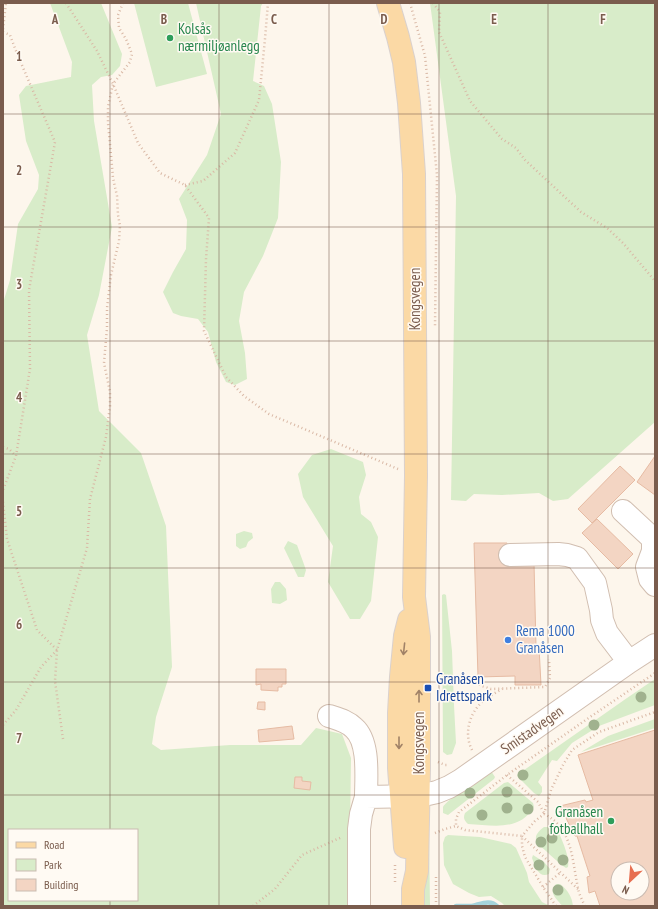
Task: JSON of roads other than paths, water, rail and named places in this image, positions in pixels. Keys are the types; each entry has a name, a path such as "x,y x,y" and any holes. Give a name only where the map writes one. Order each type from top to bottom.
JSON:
{"main road":[{"name":"Kongsvegen","path":"388,3 404,62 409,103 414,174 416,476 414,597 419,638 410,796 418,832 417,871 413,897"}],"street":[{"path":"623,511 653,539 654,550 647,567 650,579 655,585"},
{"path":"510,555 558,554 577,558 596,583 602,620 607,632 629,662"},
{"name":"Smistadvegen","path":"410,796 438,792 461,780 655,645"},
{"path":"329,716 345,721 356,729 366,753 366,797 361,814 359,829 359,906"},
{"path":"366,797 410,796"}],"waterway":[{"path":"456,906 472,906 488,902 497,906"}],"place":[{"name":"Kolsås nærmiljøanlegg","path":"170,38"},
{"name":"Rema 1000 Granåsen","path":"508,640"},
{"name":"Granåsen Idrettspark","path":"428,688"},
{"name":"Granåsen fotballhall","path":"611,821"}]}
